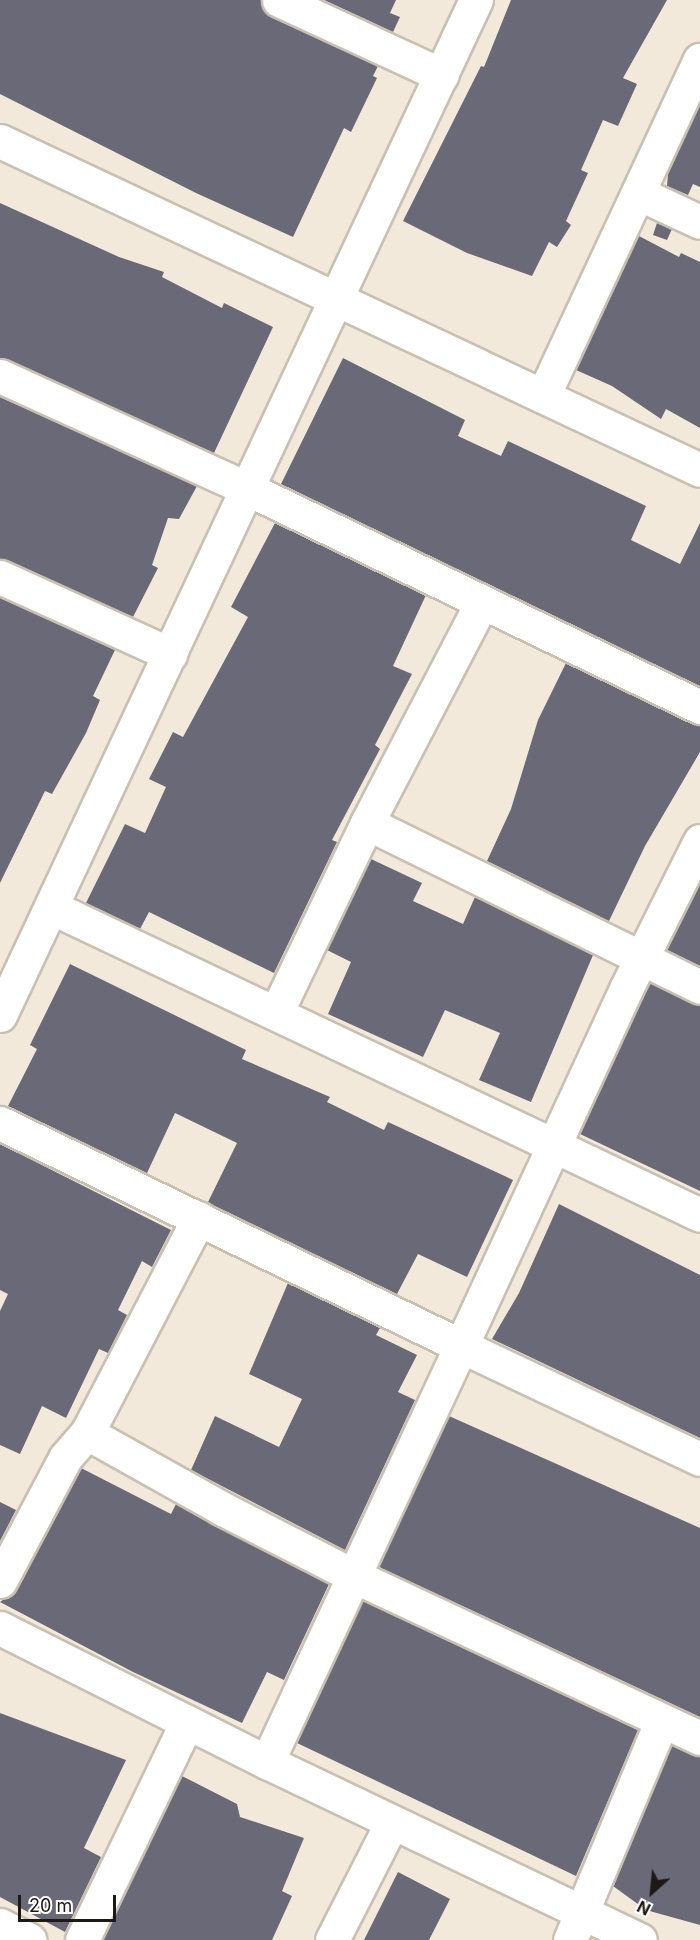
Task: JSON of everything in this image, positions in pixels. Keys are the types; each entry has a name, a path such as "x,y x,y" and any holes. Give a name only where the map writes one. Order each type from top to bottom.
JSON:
{"street":[{"path":"279,0 441,75"},
{"path":"0,1015 53,908 246,488 476,0"},
{"path":"543,396 700,60"},
{"path":"0,141 700,470"},
{"path":"638,193 700,222"},
{"path":"0,376 246,488 481,604 700,707"},
{"path":"0,577 170,654"},
{"path":"276,1013 367,823 481,604"},
{"path":"367,823 700,987"},
{"path":"267,1762 555,1148 641,958 700,841"},
{"path":"53,908 700,1215"},
{"path":"0,1123 700,1459"},
{"path":"0,1581 65,1458 87,1433 199,1218"},
{"path":"87,1433 181,1487 354,1576 700,1738"},
{"path":"0,1628 392,1822 576,1925 640,1940"},
{"path":"576,1925 662,1720"},
{"path":"82,1940 188,1722"},
{"path":"332,1940 392,1822"},
{"path":"0,1925 29,1940"}],"building":[{"path":"0,0 261,0 271,17 378,66 373,76 377,78 351,132 344,128 293,237 196,193 0,94"},
{"path":"324,0 396,0 390,13 400,17 393,32"},
{"path":"511,0 667,0 623,78 637,84 618,126 603,120 581,170 588,173 566,221 571,225 557,247 549,242 532,276 467,253 403,221 481,66 484,67"},
{"path":"700,104 700,187 693,184 688,195 667,186 668,174"},
{"path":"0,203 119,257 164,272 162,277 222,308 224,303 273,327 214,453 0,358"},
{"path":"657,223 672,229 667,240 653,235"},
{"path":"639,236 679,257 681,253 700,262 700,428 666,409 661,419 612,386 576,370"},
{"path":"343,358 465,420 458,436 501,456 508,441 646,506 631,540 680,564 700,523 700,686 281,484"},
{"path":"0,397 197,486 179,519 168,518 152,565 158,568 133,617 0,559"},
{"path":"275,523 426,595 393,666 412,674 375,745 380,749 332,840 337,842 274,973 149,912 140,929 86,903 125,824 145,833 166,787 149,779 173,732 183,737 248,617 231,607"},
{"path":"0,598 115,650 93,696 100,700 86,733 52,794 45,791 0,883"},
{"path":"566,663 700,726 700,752 645,846 609,921 487,861 511,809 538,720"},
{"path":"371,859 422,883 413,901 463,924 475,897 593,955 531,1102 479,1080 500,1033 445,1010 423,1057 328,1014 351,962 327,950"},
{"path":"700,883 700,966 667,950"},
{"path":"70,964 246,1050 242,1059 330,1097 327,1102 384,1130 388,1122 513,1180 467,1277 418,1254 397,1294 211,1204 208,1202 237,1143 175,1113 147,1173 8,1106 37,1049 30,1045"},
{"path":"650,983 700,1006 700,1191 580,1134"},
{"path":"0,1144 171,1230 152,1267 142,1261 118,1310 127,1315 108,1353 99,1349 66,1418 42,1406 20,1454 0,1445 0,1311 8,1294 0,1290"},
{"path":"559,1204 700,1275 700,1438 492,1339 519,1293"},
{"path":"288,1283 380,1328 376,1335 417,1355 398,1392 415,1400 345,1550 191,1470 215,1416 279,1447 302,1399 249,1374"},
{"path":"449,1416 700,1528 700,1717 379,1567"},
{"path":"81,1468 171,1514 176,1504 329,1584 284,1680 267,1672 242,1723 133,1672 0,1602 17,1590"},
{"path":"0,1502 16,1510 0,1541"},
{"path":"363,1601 638,1730 576,1876 297,1743"},
{"path":"0,1713 126,1760 84,1848 101,1857 65,1932 0,1897"},
{"path":"672,1745 700,1756 700,1925 646,1910 613,1886"},
{"path":"182,1776 237,1804 240,1817 304,1838 282,1891 292,1896 272,1940 103,1940"},
{"path":"398,1872 450,1899 429,1940 364,1940"}]}
